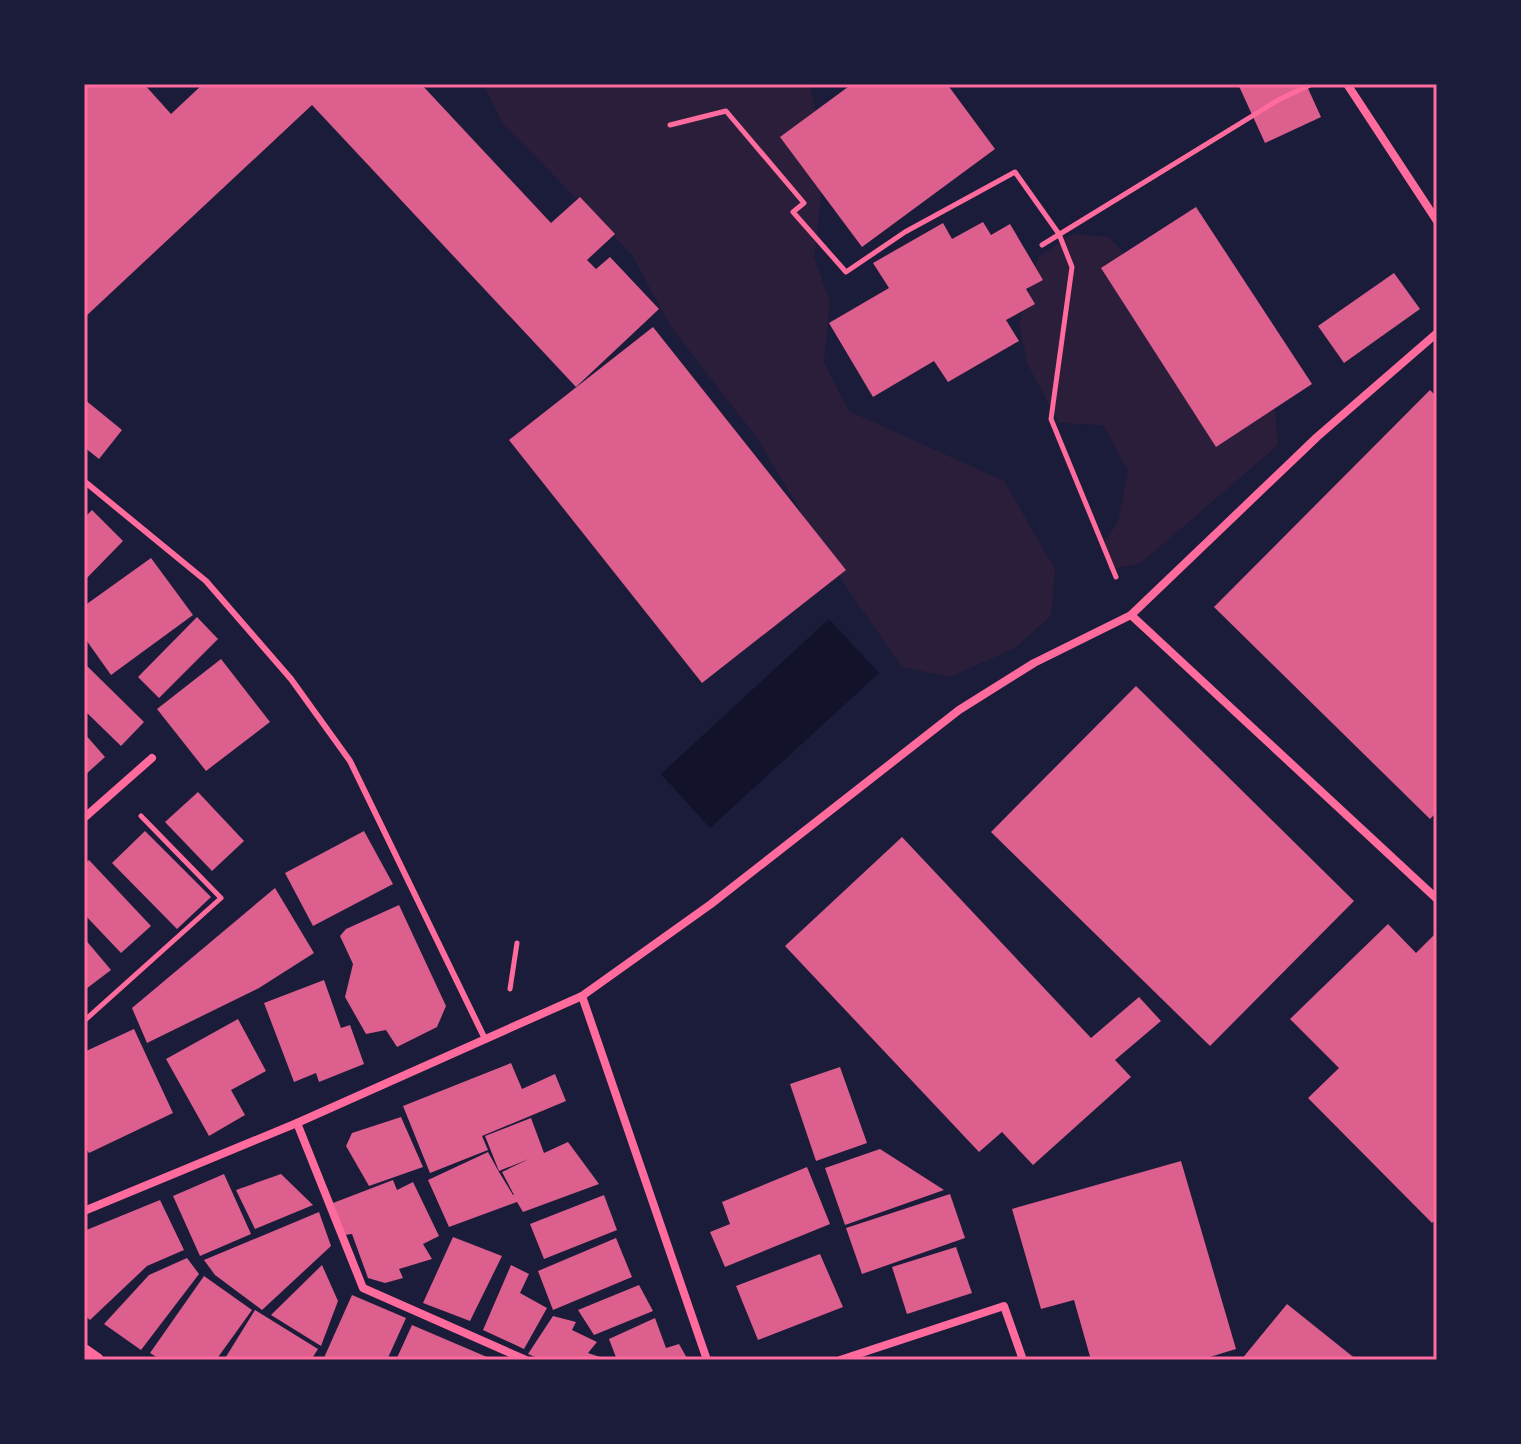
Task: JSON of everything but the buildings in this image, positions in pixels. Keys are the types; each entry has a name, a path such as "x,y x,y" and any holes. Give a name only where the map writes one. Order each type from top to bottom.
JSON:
{"street":[{"path":"1347,84 1437,221"},
{"path":"84,1211 297,1123 582,996 711,904 959,710 1034,663 1131,615 1317,437 1437,333"},
{"path":"1131,615 1437,899"},
{"path":"84,818 152,758"},
{"path":"582,996 707,1360"},
{"path":"297,1123 363,1288 526,1360"},
{"path":"840,1360 1004,1306 1023,1360"},
{"path":"84,1351 97,1360"}],"lane":[{"path":"84,481 206,581 300,691 350,761 485,1039"}],"path":[{"path":"1042,245 1280,99 1309,86"},
{"path":"670,125 726,111 804,203 793,212 846,272 905,232 1015,172 1059,234 1072,267 1051,419 1131,615"},
{"path":"84,1021 221,898 115,790"},
{"path":"508,1001 517,943"}],"shaded area":[{"path":"483,84 810,84 825,163 814,257 830,302 824,362 849,411 1004,481 1055,569 1051,616 1015,648 950,677 902,667 847,588 757,438 671,327 632,255 503,124"},
{"path":"1073,234 1109,237 1146,279 1274,401 1278,445 1141,563 1109,570 1102,545 1118,522 1128,471 1103,425 1059,423 1028,365 1019,325 1038,257"},
{"path":"829,619 879,673 710,828 661,774"}]}
